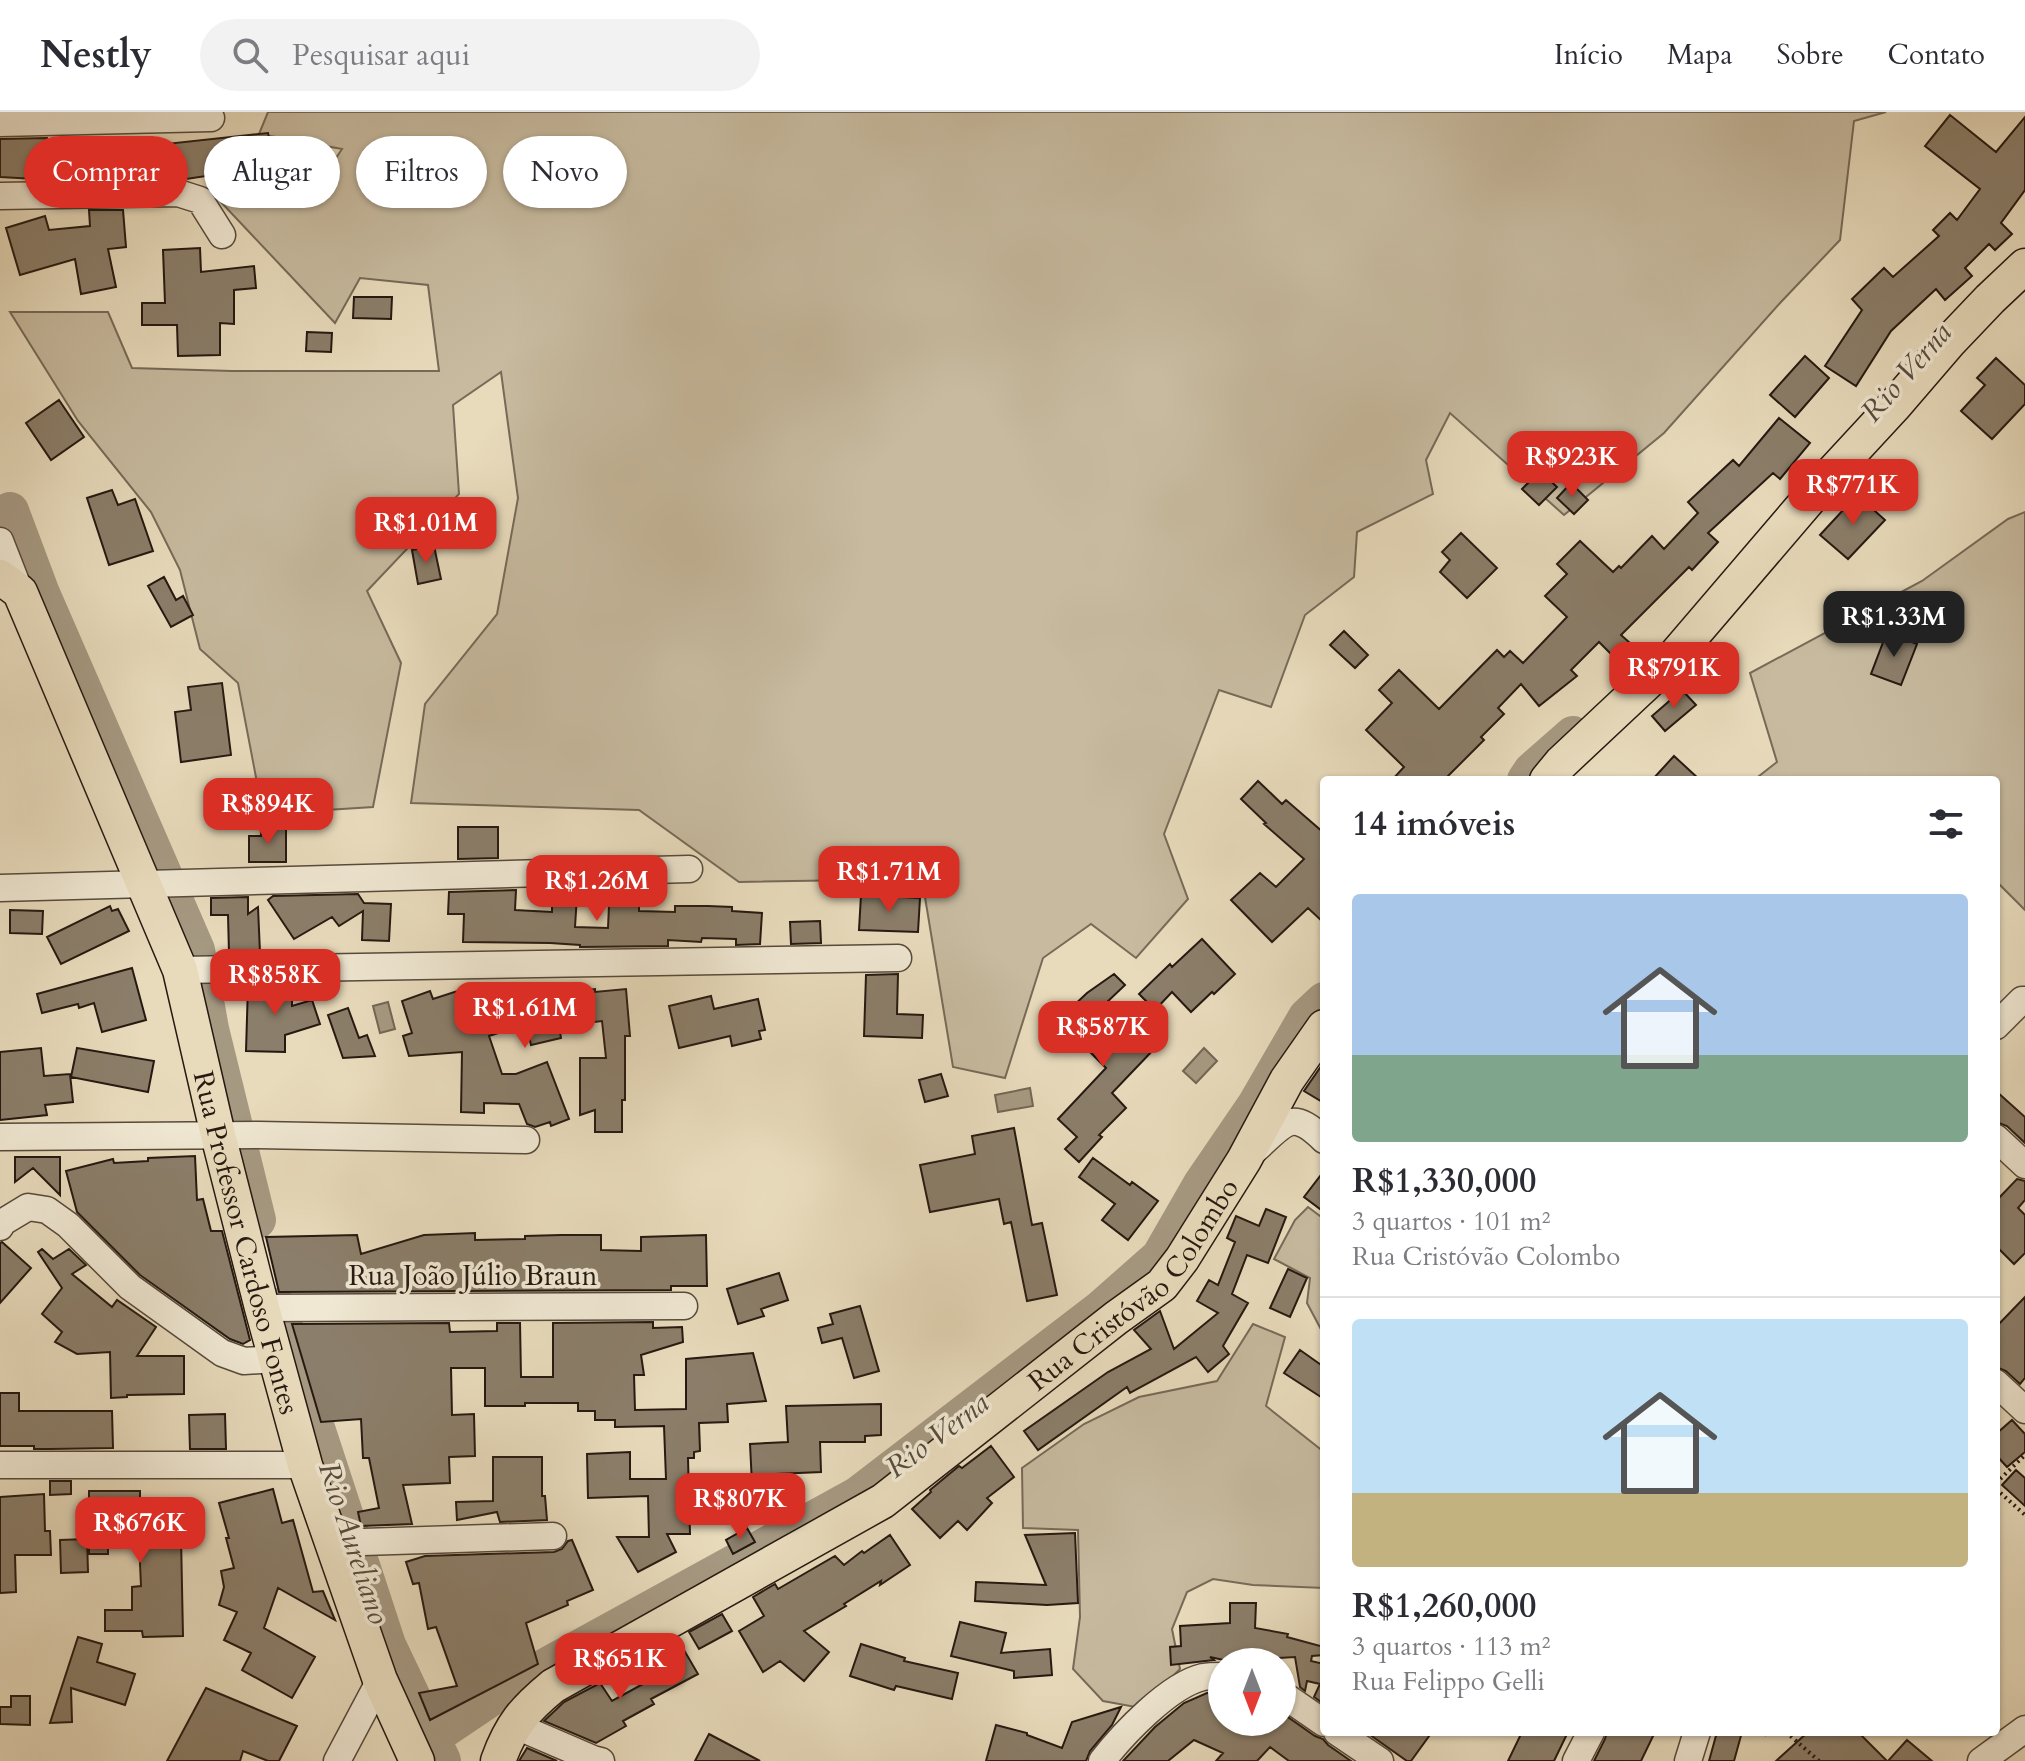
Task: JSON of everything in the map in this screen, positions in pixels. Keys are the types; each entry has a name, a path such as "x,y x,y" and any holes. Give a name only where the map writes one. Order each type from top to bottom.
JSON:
{"main road":[{"path":"1550,776 1673,658 1950,341 2025,266"},
{"name":"Rua Professor Cardoso Fontes","path":"10,584 180,970 218,1135 305,1465 380,1680 417,1761"},
{"name":"Rua Cristóvão Colombo","path":"498,1761 514,1725 529,1706 553,1686 883,1501 1162,1285 1182,1259 1244,1160 1287,1080 1320,1033"}],"street":[{"path":"0,123 211,118"},
{"path":"0,196 178,193 200,200 222,235"},
{"name":"Rua Professor Cardoso Fontes","path":"0,541 10,584"},
{"path":"0,888 689,869"},
{"path":"180,970 898,958"},
{"path":"2000,1022 2025,1000"},
{"path":"1244,1160 1282,1125 1293,1121 1304,1123 1320,1137"},
{"path":"0,1137 258,1135 526,1140"},
{"path":"2000,1142 2025,1165"},
{"path":"0,1227 28,1207 47,1210 68,1225 130,1287 222,1353 244,1361 275,1359"},
{"name":"Rua João Júlio Braun","path":"262,1308 684,1306"},
{"path":"2000,1387 2025,1410"},
{"path":"0,1465 305,1465"},
{"path":"332,1543 553,1536"},
{"path":"1102,1761 1136,1723 1169,1694 1200,1678 1208,1677"},
{"path":"337,1761 380,1680"},
{"path":"1296,1704 1320,1720"},
{"path":"514,1725 601,1761"},
{"path":"1981,1761 2025,1729"},
{"path":"1343,1736 1380,1761"},
{"path":"1576,1761 1589,1736"},
{"path":"1688,1761 1696,1736"}],"path":[{"path":"2000,1482 2025,1455"},
{"path":"2000,1490 2025,1515"},
{"path":"1791,1736 1819,1761"}],"shaded area":[{"path":"268,112 1886,112 1854,121 1840,240 1664,433 1564,515 1450,413 1426,460 1433,494 1357,532 1354,577 1305,615 1271,707 1219,690 1164,834 1188,899 1136,958 1091,924 1043,958 1005,1078 953,1067 922,879 739,882 639,810 411,803 425,704 497,614 518,498 501,372 453,405 459,494 367,591 401,663 373,807 263,814 238,683 200,649 180,570 151,512 78,421 10,312 108,312 132,368 439,371 428,285 360,278 335,323 226,208 340,208 340,136 259,134"},
{"path":"2025,512 2025,910 2000,885 2000,776 1759,776 1777,762 1750,673 1922,581 2008,519"},
{"path":"388,1002 395,1029 380,1033 373,1006"},
{"path":"1204,1048 1217,1061 1196,1083 1183,1071"},
{"path":"1030,1088 1033,1106 998,1112 995,1095"},
{"path":"1308,1207 1320,1216 1320,1327 1307,1303 1310,1278 1274,1259 1295,1220"},
{"path":"1253,1324 1285,1337 1266,1406 1320,1449 1320,1588 1253,1585 1213,1579 1187,1592 1172,1629 1180,1669 1141,1708 1103,1701 1073,1669 1080,1617 1078,1530 1023,1528 1022,1468 1084,1424 1139,1397 1217,1381"}],"building":[{"path":"1950,115 1996,152 2025,117 2025,190 2001,223 2012,234 1995,250 1989,244 1965,268 1972,276 1945,300 1936,289 1891,331 1856,386 1825,366 1862,310 1852,299 1884,268 1893,277 1939,236 1933,230 1950,213 1957,220 1980,189 1925,146"},
{"path":"268,133 269,136 240,136"},
{"path":"24,138 24,178 0,177 0,139"},
{"path":"204,140 204,176 188,179 188,142"},
{"path":"89,210 123,210 126,247 108,249 116,287 81,294 75,259 20,275 6,228 45,216 49,230 90,226"},
{"path":"200,248 201,272 254,266 256,288 234,290 234,324 220,323 220,355 178,356 177,325 142,325 142,303 165,303 163,250"},
{"path":"354,297 392,297 391,319 353,318"},
{"path":"307,332 332,333 331,352 306,351"},
{"path":"1805,356 1829,378 1795,417 1770,395"},
{"path":"1996,358 2025,385 2025,404 1992,439 1961,411 1985,385 1977,378"},
{"path":"59,400 84,437 51,460 26,423"},
{"path":"1779,418 1810,443 1780,479 1773,473 1708,533 1718,542 1621,635 1630,643 1615,658 1599,642 1571,670 1577,676 1539,706 1521,684 1498,708 1504,714 1481,737 1484,740 1448,776 1396,776 1404,767 1366,730 1392,703 1379,690 1399,670 1439,709 1497,650 1504,657 1510,651 1523,663 1567,617 1545,596 1567,574 1557,564 1580,541 1613,572 1619,566 1621,568 1652,536 1664,549 1698,513 1688,502 1733,460 1739,466"},
{"path":"1540,471 1557,487 1539,505 1522,489"},
{"path":"1571,483 1588,500 1574,514 1557,498"},
{"path":"112,490 118,505 135,499 153,551 109,565 87,498"},
{"path":"1857,495 1885,520 1848,559 1820,535"},
{"path":"1461,533 1497,568 1467,598 1440,572 1450,560 1442,552"},
{"path":"434,546 441,579 418,584 412,550"},
{"path":"164,577 176,600 183,596 193,615 171,627 148,586"},
{"path":"1344,631 1368,655 1355,668 1330,645"},
{"path":"1887,632 1917,644 1901,685 1871,674"},
{"path":"222,683 231,755 181,762 175,712 191,710 188,687"},
{"path":"1682,690 1696,705 1665,731 1652,716"},
{"path":"1674,756 1696,776 1656,776"},
{"path":"1258,781 1282,804 1286,800 1320,830 1320,919 1308,908 1272,942 1231,900 1260,873 1276,887 1304,859 1241,799"},
{"path":"458,827 498,827 498,858 458,859"},
{"path":"261,829 286,829 286,862 249,862 249,836 261,836"},
{"path":"516,890 515,910 552,912 552,894 577,895 575,927 608,928 609,905 639,906 639,911 675,912 675,906 732,907 732,911 762,913 760,944 736,945 736,939 702,938 701,942 668,940 668,946 580,947 550,943 463,942 464,914 448,914 449,892"},
{"path":"358,894 364,903 391,904 389,941 362,940 363,911 339,926 332,917 294,939 268,900 273,896"},
{"path":"861,895 920,898 918,932 859,930"},
{"path":"248,897 248,914 258,907 260,953 229,953 228,915 211,915 211,898"},
{"path":"110,906 112,911 118,909 129,931 61,964 47,937"},
{"path":"10,910 43,911 42,934 10,933"},
{"path":"820,921 821,943 791,944 790,922"},
{"path":"1202,939 1235,974 1191,1012 1172,992 1155,1010 1139,994"},
{"path":"132,968 146,1020 102,1032 94,1003 42,1013 37,994"},
{"path":"898,974 897,1014 923,1015 922,1038 864,1036 866,975"},
{"path":"1114,974 1125,985 1101,1010 1126,1036 1135,1027 1156,1047 1112,1093 1126,1108 1099,1135 1102,1137 1079,1162 1065,1149 1077,1137 1058,1119 1106,1068 1086,1048 1096,1038 1071,1008"},
{"path":"292,984 292,1006 312,1000 320,1024 285,1035 285,1052 246,1051 248,985"},
{"path":"473,986 478,1002 511,992 516,1007 558,996 558,993 626,989 630,1036 625,1036 622,1132 595,1132 595,1110 580,1115 580,1058 606,1058 602,1021 559,1026 561,1038 531,1045 526,1024 489,1036 502,1074 516,1074 547,1062 569,1119 551,1126 550,1122 535,1127 527,1124 519,1104 484,1103 484,1113 461,1112 462,1052 409,1056 403,1036 412,1033 402,1001 430,991 433,999"},
{"path":"711,996 714,1009 758,999 765,1030 759,1031 761,1039 732,1046 730,1036 679,1048 669,1006"},
{"path":"348,1008 359,1038 367,1035 375,1056 343,1058 328,1015"},
{"path":"41,1048 44,1076 70,1074 73,1102 45,1105 47,1115 0,1120 0,1052"},
{"path":"77,1048 154,1061 148,1092 71,1077"},
{"path":"1320,1068 1320,1101 1304,1091"},
{"path":"941,1074 948,1096 925,1102 919,1080"},
{"path":"2000,1095 2025,1117 2025,1143 2000,1123"},
{"path":"1014,1128 1032,1225 1042,1223 1057,1295 1027,1301 1011,1222 1004,1224 999,1199 930,1212 920,1165 975,1154 972,1136"},
{"path":"195,1156 197,1200 203,1199 211,1231 222,1231 250,1340 243,1344 230,1339 140,1275 77,1212 66,1171 113,1159 114,1163"},
{"path":"15,1157 60,1157 60,1195 33,1168 15,1182"},
{"path":"1093,1158 1158,1201 1128,1240 1102,1220 1115,1204 1079,1177"},
{"path":"1320,1176 1320,1209 1304,1197"},
{"path":"2017,1179 2025,1181 2025,1200 2018,1208 2025,1215 2025,1253 2014,1264 2000,1250 2000,1197"},
{"path":"1266,1209 1286,1217 1268,1263 1247,1255 1232,1294 1248,1303 1223,1346 1229,1354 1208,1372 1196,1357 1130,1393 1127,1387 1038,1450 1024,1431 1108,1372 1151,1349 1134,1330 1160,1311 1174,1349 1218,1313 1197,1301 1209,1280 1218,1285 1235,1242 1227,1238 1236,1216 1259,1226"},
{"path":"475,1233 475,1240 601,1235 601,1250 641,1251 641,1237 706,1235 707,1286 671,1286 671,1290 279,1292 266,1237 357,1235 361,1254 424,1235"},
{"path":"0,1243 31,1268 0,1303"},
{"path":"42,1249 53,1259 69,1249 86,1265 72,1274 112,1307 117,1300 156,1327 137,1356 184,1356 184,1394 111,1398 110,1352 77,1354 55,1342 62,1332 42,1314 62,1288 38,1252"},
{"path":"1288,1269 1307,1278 1290,1317 1270,1308"},
{"path":"779,1273 788,1300 761,1309 764,1316 738,1324 727,1289"},
{"path":"2025,1297 2025,1378 2020,1384 2000,1369 2000,1323"},
{"path":"860,1306 879,1371 854,1378 842,1338 822,1343 818,1328 833,1324 830,1314"},
{"path":"653,1322 653,1328 682,1327 683,1342 641,1355 644,1375 634,1375 635,1410 686,1409 686,1359 753,1353 766,1401 727,1404 728,1422 699,1423 700,1451 694,1452 694,1458 688,1458 690,1534 667,1534 676,1552 638,1572 617,1537 649,1537 648,1496 588,1498 587,1454 630,1452 630,1479 666,1479 664,1426 615,1427 615,1420 595,1420 595,1411 578,1411 578,1403 485,1406 485,1368 451,1368 452,1415 474,1414 475,1456 449,1457 450,1483 403,1485 412,1524 361,1526 358,1512 379,1508 369,1458 363,1458 361,1419 321,1422 292,1324 449,1323 450,1332 497,1331 497,1323 520,1323 521,1377 553,1377 553,1323"},
{"path":"1300,1350 1320,1364 1320,1396 1284,1373"},
{"path":"0,1393 19,1393 19,1411 112,1411 113,1448 0,1446"},
{"path":"881,1404 881,1435 865,1436 865,1442 820,1442 821,1472 776,1474 776,1483 752,1484 750,1444 788,1442 786,1406"},
{"path":"225,1414 226,1449 190,1449 189,1415"},
{"path":"2012,1420 2025,1434 2025,1452 2007,1467 2000,1459 2000,1430"},
{"path":"991,1446 1014,1477 987,1498 992,1503 967,1530 958,1521 940,1538 912,1509 959,1466 962,1468"},
{"path":"493,1457 542,1457 542,1496 545,1496 547,1520 500,1522 497,1512 457,1520 456,1502 493,1501"},
{"path":"2016,1470 2025,1478 2025,1506 2002,1485"},
{"path":"50,1481 71,1481 71,1494 50,1495"},
{"path":"273,1489 282,1523 293,1520 313,1592 323,1591 335,1620 278,1588 264,1628 315,1657 292,1698 242,1670 251,1653 224,1640 237,1612 219,1605 224,1587 221,1571 234,1568 219,1503"},
{"path":"89,1491 140,1491 140,1513 150,1512 151,1538 181,1537 183,1636 143,1637 142,1631 105,1631 105,1610 132,1610 132,1587 141,1586 139,1541 108,1542 108,1554 89,1554"},
{"path":"44,1494 45,1531 50,1531 51,1555 15,1555 16,1592 0,1593 0,1497"},
{"path":"747,1528 755,1542 733,1554 726,1540"},
{"path":"1075,1533 1078,1603 1047,1605 975,1601 976,1582 1046,1585 1025,1535"},
{"path":"890,1535 910,1565 804,1631 829,1652 804,1681 780,1661 763,1672 739,1631 764,1616 753,1597 775,1584 778,1589 835,1556 844,1565"},
{"path":"87,1539 88,1572 61,1573 60,1540"},
{"path":"572,1540 593,1590 567,1601 568,1605 526,1623 538,1664 430,1720 419,1693 457,1686 436,1627 428,1629 419,1583 413,1584 406,1562 425,1556 554,1552"},
{"path":"1230,1603 1256,1603 1255,1628 1288,1634 1287,1637 1320,1646 1320,1655 1312,1656 1311,1661 1320,1663 1320,1684 1307,1681 1305,1691 1300,1687 1296,1648 1208,1648 1208,1661 1171,1665 1170,1647 1181,1646 1180,1626 1230,1623"},
{"path":"722,1614 732,1631 699,1649 689,1632"},
{"path":"960,1622 1006,1633 1001,1653 1050,1649 1052,1675 1014,1678 1014,1671 951,1656"},
{"path":"78,1637 102,1644 97,1662 135,1674 125,1705 71,1688 72,1722 50,1723"},
{"path":"861,1644 905,1658 904,1661 958,1673 952,1699 896,1686 894,1690 850,1676"},
{"path":"681,1645 698,1674 651,1699 654,1704 623,1721 626,1726 596,1743 544,1721 564,1702 600,1683 612,1701 663,1673 655,1659"},
{"path":"1320,1684 1320,1701 1314,1697"},
{"path":"206,1688 297,1726 279,1761 268,1761 243,1751 240,1761 167,1761"},
{"path":"1207,1693 1208,1736 1296,1736 1296,1723 1351,1761 1289,1761 1270,1747 1257,1761 1216,1761 1223,1753 1194,1740 1168,1761 1123,1761 1155,1727 1184,1703"},
{"path":"11,1696 30,1696 30,1725 0,1724 0,1707 11,1707"},
{"path":"1121,1707 1086,1761 986,1761 996,1725 1027,1733 1062,1748 1072,1722"},
{"path":"709,1734 760,1761 695,1761"},
{"path":"1372,1736 1429,1736 1411,1761"},
{"path":"1520,1736 1566,1736 1554,1761 1508,1761"},
{"path":"1606,1736 1653,1736 1641,1761 1594,1761"},
{"path":"1716,1736 1741,1736 1734,1761 1709,1761"},
{"path":"1804,1736 1862,1736 1887,1761 1776,1761"},
{"path":"1907,1740 1932,1761 1888,1761"},
{"path":"527,1748 557,1761 519,1761"}],"waterway":[{"path":"10,511 40,591 196,950 210,1029 257,1220"},
{"name":"Rio Verna","path":"1529,776 1573,735"},
{"name":"Rio Verna","path":"432,1737 493,1696 857,1496 1101,1309 1160,1257 1202,1184 1256,1105 1307,1017 1320,1005"},
{"name":"Rio Aureliano","path":"278,1307 387,1645 442,1761"}]}
